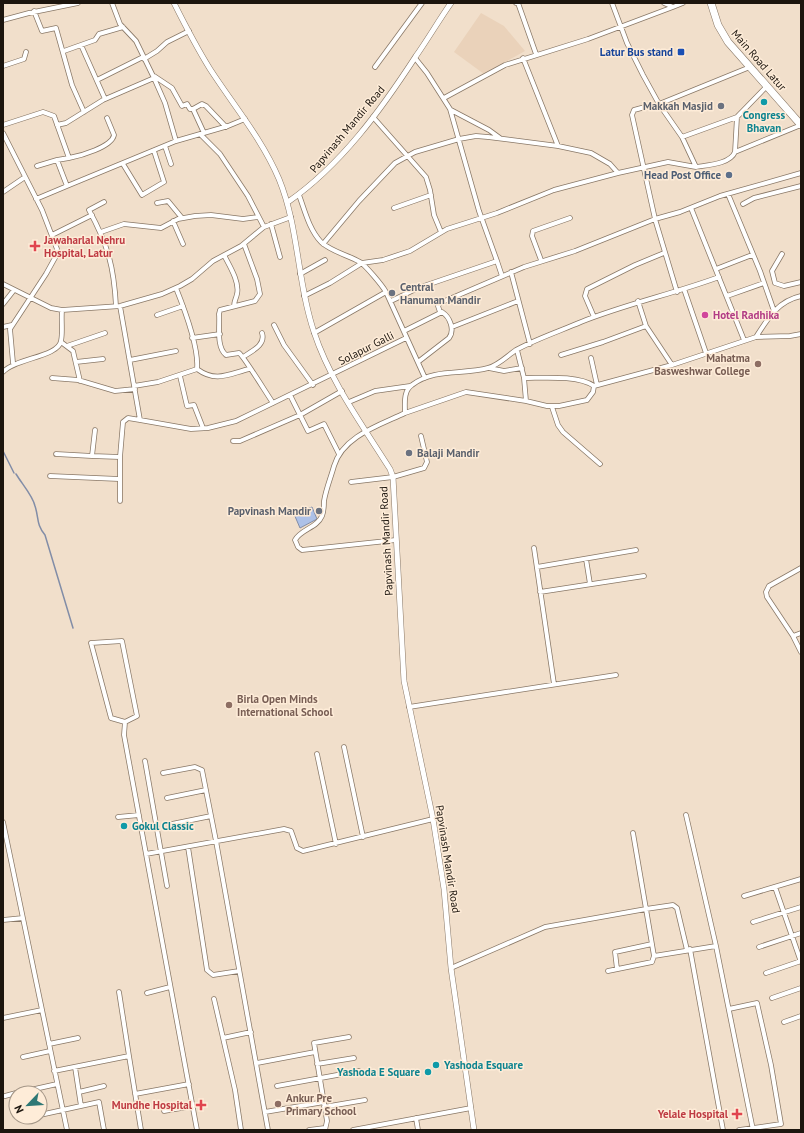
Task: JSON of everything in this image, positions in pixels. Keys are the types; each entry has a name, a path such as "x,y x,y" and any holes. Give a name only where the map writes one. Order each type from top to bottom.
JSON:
{"main road":[{"name":"Main Road Latur","path":"712,4 722,34 801,125"}],"street":[{"path":"45,3 46,9"},
{"path":"3,20 34,11 78,3"},
{"path":"112,3 120,24 136,41 154,77 165,103 176,141"},
{"path":"174,3 210,68 245,119 269,158 288,202"},
{"path":"375,67 422,3"},
{"name":"Papvinash Mandir Road","path":"451,3 415,58 373,117 332,165 299,195 288,202 304,296 314,333 333,375 390,469 393,477 402,667 433,819 444,889 451,968 474,1130"},
{"path":"516,3 518,3 536,54"},
{"path":"612,3 643,75 659,104 682,137 696,167"},
{"path":"664,3 673,7"},
{"path":"444,98 505,65 523,58 588,39 621,25 683,3"},
{"path":"34,11 42,31 56,28 64,51 72,85 84,112"},
{"path":"64,51 95,40 99,34 123,27"},
{"path":"97,80 144,58 157,51 167,42 189,31"},
{"path":"81,45 105,99"},
{"path":"3,66 24,59 26,52"},
{"path":"415,58 444,98 450,109 481,219 502,276"},
{"path":"523,58 558,146"},
{"path":"659,104 750,66"},
{"path":"57,126 66,123 105,99 154,77"},
{"path":"154,77 172,88 182,106 187,104 190,109 193,109 202,133 220,154 248,196 264,228"},
{"path":"682,137 737,117 767,86"},
{"path":"193,109 202,104 206,106 226,127"},
{"path":"645,107 634,110 632,115 655,219 664,254 677,292"},
{"path":"450,109 489,130 500,138"},
{"path":"3,124 43,112 54,116 69,158"},
{"path":"373,117 426,177 434,215 442,232"},
{"path":"304,296 330,283 362,263 383,260 410,251 442,232 481,219 554,190 618,172 668,162 696,167 727,160 733,157 735,152 737,117"},
{"path":"37,166 92,151 112,141 114,135 107,118"},
{"path":"36,199 176,141 226,127 245,119"},
{"path":"735,152 801,125"},
{"path":"3,133 36,199 57,249 56,256 30,298 26,308 12,325 10,336 13,363"},
{"path":"323,244 388,168 408,155 459,139 476,136 558,146 591,153 610,164 618,172"},
{"path":"165,146 171,164"},
{"path":"123,164 142,196 164,182 154,151"},
{"path":"58,160 67,186"},
{"path":"440,312 438,306 440,303 541,260 575,251 655,219 691,208 728,194 801,173"},
{"path":"3,192 25,177"},
{"path":"743,204 754,198 801,186"},
{"path":"728,194 774,311"},
{"path":"299,195 314,232 323,244 362,263 381,283 391,301 406,338 425,378"},
{"path":"394,208 431,195"},
{"path":"157,203 168,201 182,218"},
{"path":"104,202 89,210 101,232 110,254 118,306 130,360 140,420 128,418 123,422 119,479 120,501"},
{"path":"691,208 744,340"},
{"path":"52,235 92,215"},
{"path":"101,232 124,224 160,228 182,218 211,215 243,219 258,217"},
{"path":"3,284 51,308 62,310 118,306 144,300 176,288 192,278 213,261 244,244 264,228 291,217"},
{"path":"541,260 532,236 533,231 570,218"},
{"path":"174,221 183,244"},
{"path":"271,224 280,256"},
{"path":"244,244 257,279 260,294 255,301 220,310 220,343 224,354 228,356 241,354 249,369 273,403"},
{"path":"594,317 585,296 587,289 635,265 664,254"},
{"path":"762,278 771,274 782,254"},
{"path":"224,255 236,282 237,294 234,300 234,306"},
{"path":"716,269 752,255"},
{"path":"300,274 325,260"},
{"path":"391,301 418,288 497,260"},
{"path":"511,272 530,344"},
{"path":"771,274 775,283 781,286 801,282"},
{"path":"489,368 517,350 594,317 638,301 677,292 719,276"},
{"path":"727,296 764,283"},
{"path":"176,288 192,338 198,363 197,370"},
{"path":"684,289 706,353"},
{"path":"3,304 14,290"},
{"path":"314,333 386,292"},
{"path":"756,337 774,311 787,301 801,296"},
{"path":"452,327 518,301"},
{"path":"638,301 646,326 672,365"},
{"path":"157,315 183,306"},
{"path":"3,372 13,363 55,350 61,342 62,310"},
{"path":"404,331 440,312 445,313 452,327 452,333 449,338 418,362"},
{"path":"3,327 12,325"},
{"path":"274,325 284,345 313,384"},
{"path":"562,355 646,326"},
{"path":"68,346 105,333"},
{"path":"243,358 262,343 264,338 262,333"},
{"path":"192,338 220,334"},
{"path":"524,378 576,380 596,385 672,365 756,337 790,336 801,334"},
{"name":"Solapur Galli","path":"140,420 177,427 203,428 236,421 333,375 406,338"},
{"path":"61,342 73,351 80,380"},
{"path":"517,350 524,378 526,400"},
{"path":"130,360 176,351"},
{"path":"396,540 302,550 298,547 296,540 298,536 317,524 322,517 326,494 339,454 348,443 405,413 466,392 526,400 552,407 587,400 596,385 591,358"},
{"path":"76,362 103,359"},
{"path":"349,402 376,391 410,386 425,378 445,373 489,368 504,372 522,368"},
{"path":"197,370 206,376 215,378 249,369"},
{"path":"52,378 80,380 115,391 158,382 197,370"},
{"path":"180,376 187,406 194,406 203,428"},
{"path":"405,413 404,400 410,386"},
{"path":"234,441 240,441 300,415 342,391"},
{"path":"290,395 308,431 324,424 339,454"},
{"path":"552,407 555,418 563,432 600,464"},
{"path":"92,456 94,430"},
{"path":"351,482 393,477 422,469 427,466 428,462 421,436"},
{"path":"56,454 120,457"},
{"path":"50,476 119,479"},
{"path":"534,548 554,684"},
{"path":"537,567 636,550"},
{"path":"586,559 590,584"},
{"path":"801,568 769,586 766,592 767,597 793,636 801,652"},
{"path":"540,592 644,576"},
{"path":"793,636 801,633"},
{"path":"122,641 137,716 125,722 112,718 91,643 122,641"},
{"path":"409,707 616,675"},
{"path":"125,722 124,734 170,987 194,1106 197,1130"},
{"path":"344,746 363,838"},
{"path":"317,754 336,844"},
{"path":"145,762 168,886"},
{"path":"163,773 198,767 202,770 212,816 268,1130"},
{"path":"167,798 206,790"},
{"path":"118,817 139,815"},
{"path":"686,815 716,946 752,1129"},
{"path":"172,824 212,816"},
{"path":"146,854 284,829 291,832 297,848 300,850 363,838 433,819"},
{"path":"3,822 67,1130"},
{"path":"608,971 652,962 654,956 633,833"},
{"path":"188,847 207,970 213,975 239,971"},
{"path":"744,896 801,879"},
{"path":"766,973 801,961 775,887"},
{"path":"451,968 545,927 673,905 677,908 689,950 723,1130"},
{"path":"753,922 801,907"},
{"path":"3,920 23,918"},
{"path":"759,947 801,933"},
{"path":"617,969 615,952 652,944"},
{"path":"654,956 716,946"},
{"path":"147,993 170,987"},
{"path":"772,998 801,988"},
{"path":"118,992 141,1130"},
{"path":"214,999 235,1090 241,1130"},
{"path":"729,1009 757,1003 771,1065 781,1124 739,1130"},
{"path":"3,1018 42,1010"},
{"path":"784,1022 801,1016"},
{"path":"223,1038 251,1032"},
{"path":"309,1130 325,1129 327,1121 314,1043 349,1037"},
{"path":"49,1044 78,1038"},
{"path":"23,1057 50,1051"},
{"path":"257,1063 316,1052"},
{"path":"54,1071 129,1056"},
{"path":"317,1064 354,1058"},
{"path":"75,1067 81,1106"},
{"path":"277,1086 359,1071"},
{"path":"48,1086 57,1084"},
{"path":"135,1094 189,1084"},
{"path":"79,1092 104,1086"},
{"path":"265,1112 365,1100"},
{"path":"48,1113 99,1102 104,1130"},
{"path":"164,1111 194,1106"},
{"path":"353,1130 470,1108"},
{"path":"416,1118 418,1130"}],"shaded area":[{"path":"481,13 504,26 525,51 484,74 454,52"}],"water":[{"path":"312,507 317,519 300,528 294,514"}],"waterway":[{"path":"3,451 14,473"},
{"path":"16,474 34,502 39,524 45,535 73,628"}],"place":[{"name":"Latur Bus stand","path":"681,52"},
{"name":"Congress Bhavan","path":"764,102"},
{"name":"Makkah Masjid","path":"721,106"},
{"name":"Head Post Office","path":"729,175"},
{"name":"Jawaharlal Nehru Hospital, Latur","path":"35,246"},
{"name":"Central Hanuman Mandir","path":"392,293"},
{"name":"Hotel Radhika","path":"705,315"},
{"name":"Mahatma Basweshwar College","path":"758,364"},
{"name":"Balaji Mandir","path":"409,453"},
{"name":"Papvinash Mandir","path":"319,511"},
{"name":"Birla Open Minds International School","path":"229,705"},
{"name":"Gokul Classic","path":"124,826"},
{"name":"Yashoda Esquare","path":"436,1065"},
{"name":"Yashoda E Square","path":"428,1072"},
{"name":"Ankur Pre Primary School","path":"278,1104"},
{"name":"Mundhe Hospital","path":"201,1105"},
{"name":"Yelale Hospital","path":"737,1114"}]}
